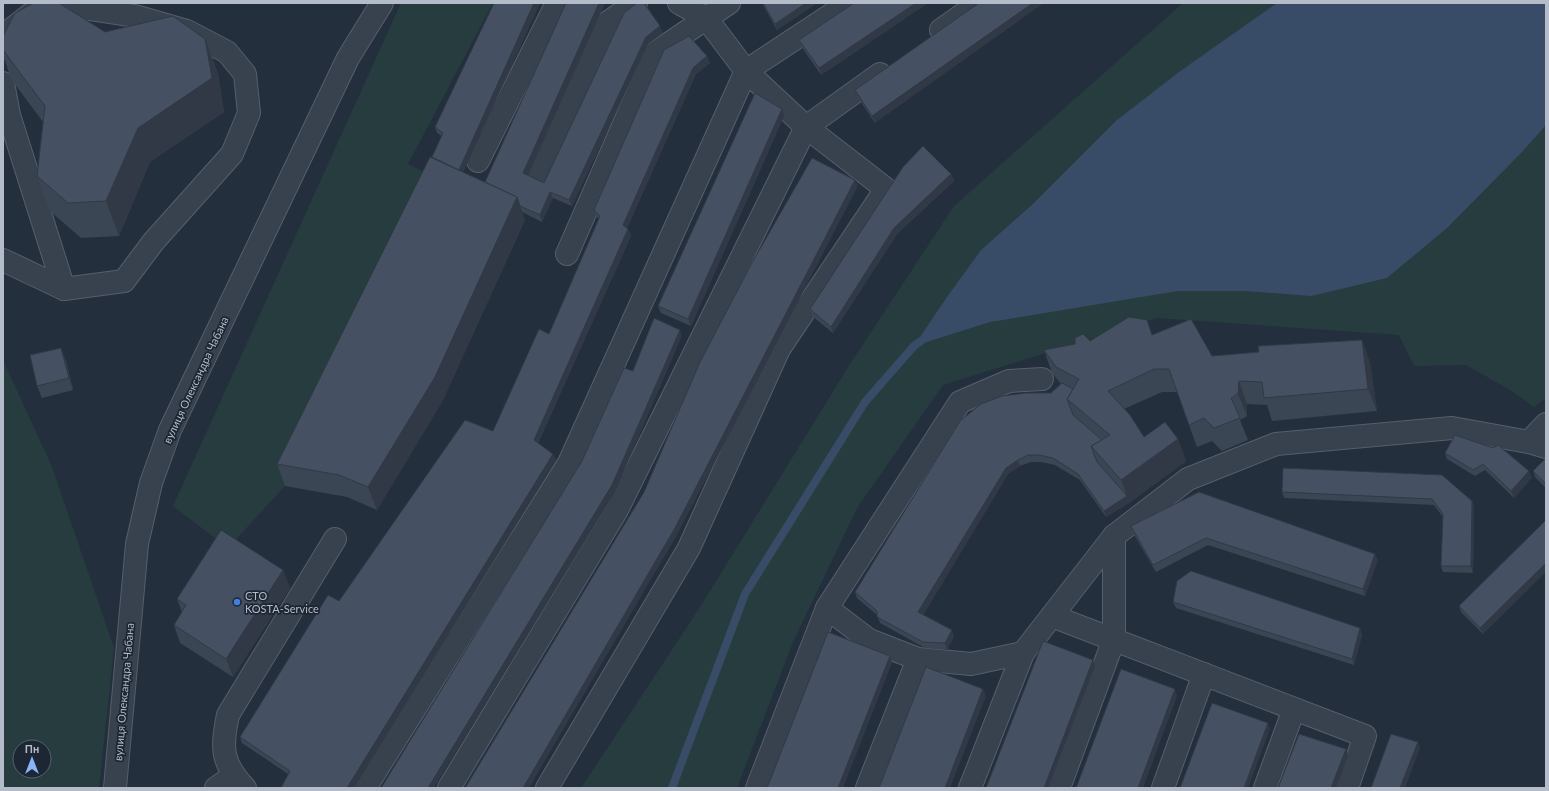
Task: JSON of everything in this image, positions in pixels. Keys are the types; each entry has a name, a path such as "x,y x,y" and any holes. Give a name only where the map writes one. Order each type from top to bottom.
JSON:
{"street":[{"name":"вулиця Олександра Чабана","path":"115,788 137,544 151,483 170,430 348,58 382,3"},
{"path":"478,161 557,3"},
{"path":"537,177 607,23 636,3"},
{"path":"547,788 689,548 779,349 886,189 806,127 746,71 706,18 679,3"},
{"path":"567,254 655,53 729,3"},
{"path":"365,788 569,463 746,71 849,3"},
{"path":"928,40 979,3"},
{"path":"3,48 3,36 31,14 89,9 135,16 187,31 227,52 245,74 249,113 232,154 154,241 124,281 64,289 3,260"},
{"path":"449,788 617,510 806,127 896,63"},
{"path":"3,82 9,115 64,289"},
{"path":"756,788 827,608 960,402 1009,381 1042,378"},
{"path":"970,788 1023,653 1114,536 1188,479 1276,444 1452,428 1538,444 1546,424"},
{"path":"1059,788 1114,639 1114,536"},
{"path":"231,784 225,758 223,737 228,715 335,539"},
{"path":"827,608 869,640 918,659 971,664 1023,653"},
{"path":"1052,616 1365,736 1347,788"},
{"path":"867,788 918,659"},
{"path":"1163,788 1204,674"},
{"path":"1265,788 1294,709"}],"green space":[{"path":"401,3 493,3 408,164 438,179 285,486 228,548 173,506"},
{"path":"1183,3 1546,3 1546,398 1534,407 1510,390 1466,365 1414,366 1399,335 1157,318 943,385 857,508 793,642 737,788 581,788 702,604 850,364 954,206"},
{"path":"3,360 52,467 114,648 99,788 3,788"}],"water":[{"path":"1277,3 1546,3 1546,125 1523,151 1447,228 1387,278 1311,296 1246,291 1178,291 990,322 914,346 981,250 1034,203 1117,120 1179,72"}],"building":[{"path":"34,3 59,3 105,32 173,16 205,39 212,78 138,128 106,201 68,203 37,176 45,106 3,50 3,36 15,13"},
{"path":"494,3 534,3 459,170 432,157 443,133 435,127"},
{"path":"566,3 599,3 523,173 544,183 624,13 637,3 644,3 660,26 646,37 569,200 550,192 540,215 520,206 517,197 485,182"},
{"path":"763,3 806,3 775,24"},
{"path":"854,3 916,3 819,68 799,40"},
{"path":"979,3 1033,3 872,116 855,90"},
{"path":"689,36 707,56 693,68 623,225 628,229 534,440 553,454 347,788 281,788 290,771 240,737 328,595 339,601 465,420 493,431 539,329 549,334 600,216 594,210 664,50"},
{"path":"755,93 782,109 688,319 658,306"},
{"path":"923,146 951,174 894,228 831,327 810,309 903,167"},
{"path":"430,157 517,197 435,377 368,487 339,475 277,464"},
{"path":"812,158 855,180 675,528 523,788 465,788 644,492 700,362 753,261"},
{"path":"1129,317 1147,320 1152,335 1191,319 1212,356 1259,352 1258,346 1362,340 1368,389 1264,398 1262,382 1239,381 1238,394 1231,398 1240,418 1214,428 1204,418 1189,425 1169,369 1154,369 1108,391 1130,415 1144,437 1165,422 1178,439 1121,480 1091,446 1110,435 1067,399 1079,379 1056,367 1044,350 1075,344 1075,338 1083,334 1090,341"},
{"path":"654,318 680,330 612,485 428,788 381,788 582,461 624,368 633,371"},
{"path":"61,348 69,378 37,386 30,355"},
{"path":"1062,383 1073,389 1067,399 1073,415 1102,440 1091,446 1097,462 1127,496 1104,511 1078,474 1053,458 1039,455 1028,455 1006,468 918,612 952,630 945,643 923,642 877,617 877,611 855,592 960,421 981,404 1002,396 1026,393 1051,393"},
{"path":"1455,435 1493,448 1498,445 1529,471 1511,491 1483,464 1473,470 1445,453"},
{"path":"1546,458 1546,484 1533,471"},
{"path":"1283,468 1442,475 1472,501 1471,566 1441,566 1443,514 1432,499 1282,492"},
{"path":"1199,492 1375,554 1363,589 1206,538 1153,565 1131,526"},
{"path":"1546,520 1546,563 1480,628 1459,606"},
{"name":"СТО KOSTA-Service","path":"221,530 283,570 226,659 174,625 186,605 177,599"},
{"path":"1191,571 1360,628 1352,659 1173,602 1177,581"},
{"path":"828,632 890,656 838,788 767,788"},
{"path":"1043,641 1093,660 1044,788 986,788"},
{"path":"926,667 983,689 945,788 879,788"},
{"path":"1121,669 1175,689 1138,788 1076,788"},
{"path":"1212,703 1268,723 1244,788 1180,788"},
{"path":"1299,734 1346,749 1331,788 1278,788"},
{"path":"1391,734 1418,742 1400,788 1371,788"}],"waterway":[{"path":"672,788 745,594 865,402 914,346 921,341"}],"place":[{"name":"СТО KOSTA-Service","path":"237,602"}]}
